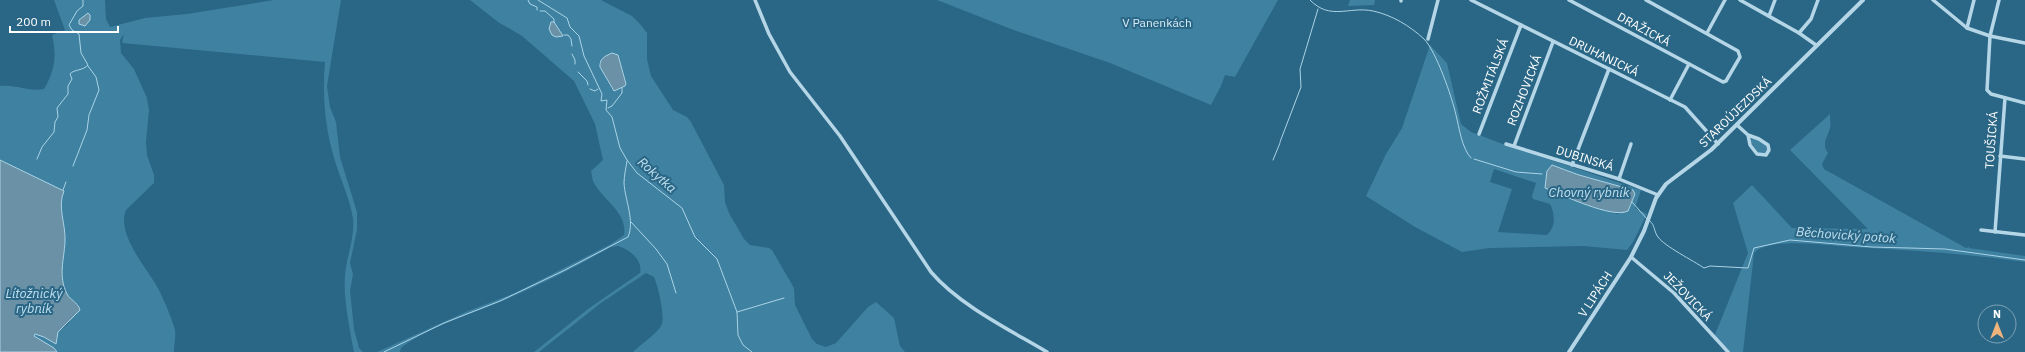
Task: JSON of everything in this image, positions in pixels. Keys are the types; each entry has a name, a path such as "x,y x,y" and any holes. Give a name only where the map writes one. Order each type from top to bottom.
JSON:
{"street":[{"path":"755,0 772,40 790,72 840,136 931,272 943,286 963,300 1047,352"},
{"path":"1428,39 1438,0"},
{"name":"DRUHANICKÁ","path":"1471,0 1670,100 1690,112 1718,144"},
{"name":"DRAŽICKÁ","path":"1568,0 1724,83 1740,58 1738,51 1707,33"},
{"path":"1646,0 1707,33 1725,0"},
{"path":"1740,0 1799,33 1816,45"},
{"path":"1769,16 1775,0"},
{"path":"1799,33 1811,19 1818,0"},
{"name":"STAROÚJEZDSKÁ","path":"1636,247 1658,195 1666,184 1718,144 1863,0"},
{"path":"1933,0 1967,28 1990,36 2025,42"},
{"path":"1967,28 1974,0"},
{"name":"TOUŠICKÁ","path":"1995,232 2005,98 1990,94 1987,90 1990,36 1999,0"},
{"name":"ROŽMITÁLSKÁ","path":"1479,134 1521,25"},
{"name":"ROZHOVICKÁ","path":"1514,146 1553,42"},
{"path":"1670,100 1689,64"},
{"path":"1572,165 1609,69"},
{"path":"2005,98 2024,102"},
{"path":"1737,126 1748,135 1759,138 1768,145 1769,150 1766,155 1758,154 1750,145 1748,135"},
{"name":"DUBINSKÁ","path":"1506,144 1619,179 1658,195"},
{"path":"1619,179 1631,144"},
{"path":"2000,156 2025,159"},
{"path":"1981,230 2025,235"},
{"name":"V LIPÁCH","path":"1569,352 1636,247"},
{"name":"JEŽOVICKÁ","path":"1631,257 1674,293 1728,352"}],"green space":[{"path":"54,0 105,0 106,19 110,27 145,18 187,14 274,0 341,0 327,86 330,107 336,122 340,157 357,212 357,230 350,263 353,274 350,291 354,329 359,348 363,352 354,352 347,314 345,276 352,241 353,219 350,204 335,161 329,137 324,99 325,62 122,43 124,34 120,40 121,53 134,69 147,98 149,110 146,142 147,155 154,175 154,183 126,210 124,220 125,230 135,252 159,290 171,316 175,330 174,352 57,352 54,348 33,336 35,334 56,341 58,332 68,324 79,305 67,295 62,278 62,213 60,205 64,191 0,160 0,86 12,86 33,90 44,89 51,76 54,63 55,56 52,35 65,30"},
{"path":"470,0 601,0 632,16 647,33 647,59 651,76 673,110 687,117 691,122 724,185 725,202 729,213 744,239 750,245 769,248 772,250 794,288 795,305 812,339 817,344 826,347 836,343 868,307 876,302 894,318 900,346 905,352 633,352 661,326 663,316 656,281 654,277 646,273 601,303 539,352 534,352 588,309 640,273 640,264 635,256 618,246 611,247 524,291 433,329 410,341 401,348 400,352 377,352 468,311 515,293 611,244 624,235 622,219 593,181 591,171 603,160 595,124 574,81 522,36 498,22","holes":["599,62 622,67 623,77 612,89 600,67"]},
{"name":"V Panenkách","path":"937,0 1278,0 1235,77 1225,75 1211,105 1110,63 1011,29"},
{"path":"1350,0 1375,0 1374,5 1348,6"},
{"path":"1430,45 1447,63 1461,124 1471,132 1511,147 1641,190 1635,208 1647,214 1633,242 1627,250 1583,246 1489,248 1462,252 1415,227 1366,196 1386,154 1402,128","holes":["1552,165 1579,175 1631,189 1635,194 1630,207 1618,214 1580,203 1565,195 1545,188 1547,171","1494,169 1536,183 1532,196 1533,199 1550,204 1553,212 1554,220 1552,228 1547,235 1498,232 1512,189 1490,182"]},
{"path":"1830,114 1830,126 1825,143 1828,153 1822,164 1824,169 1966,248 1969,247 2025,256 2025,262 1895,249 1801,243 1787,243 1762,248 1754,253 1743,352 1728,352 1714,337 1748,253 1733,203 1752,185 1792,228 1868,229 1790,150"},
{"path":"1754,138 1766,145 1768,149 1765,154 1759,154 1751,143 1750,139"}],"water":[{"path":"88,13 90,15 90,20 85,26 79,24 79,20"},
{"path":"551,22 554,22 563,36 556,37 552,35 549,29"},
{"path":"612,53 618,55 626,84 625,86 614,91 600,67 600,62"},
{"name":"Lítožnický rybník","path":"0,160 64,191 61,203 65,235 62,274 64,287 67,294 78,305 80,310 58,332 56,344 44,337 35,334 34,336 54,348 57,352 0,352"},
{"name":"Chovný rybník","path":"1552,165 1579,175 1633,190 1635,194 1628,211 1621,213 1599,209 1545,188 1547,171"}],"waterway":[{"path":"37,159 42,147 54,132 55,122 58,117 57,108 68,94 68,86 72,79 70,74 88,65 81,53 79,34 72,30 69,25 77,11 83,6 83,0"},
{"path":"528,0 530,4 537,7 537,10"},
{"name":"Rokytka","path":"538,0 567,18 570,27 579,36 584,56 602,94 601,101 607,100 606,110 612,117 620,148 627,160 637,173 682,208 695,237 717,259 737,312 738,335 743,345 752,352"},
{"name":"Běchovický potok","path":"1310,0 1325,10 1340,12 1364,10 1387,15 1413,30 1424,39 1434,53 1443,75 1454,107 1463,144 1471,158"},
{"path":"1280,142 1301,87 1300,69 1318,9"},
{"path":"540,11 545,11 554,19 554,22"},
{"path":"564,35 568,35 571,39 572,46"},
{"path":"572,54 575,64"},
{"path":"73,166 87,130 89,115 99,90 96,77 88,66"},
{"path":"578,72 587,81 588,85"},
{"path":"608,108 612,106 622,93 622,88"},
{"path":"590,89 595,91 598,89"},
{"path":"1273,160 1280,143"},
{"name":"Běchovický potok","path":"1474,159 1516,172 1542,174"},
{"path":"384,352 444,323 500,301 563,271 628,237 630,231 630,217 624,183 627,161"},
{"path":"63,190 66,182"},
{"name":"Běchovický potok","path":"1632,202 1647,219"},
{"name":"Běchovický potok","path":"1650,221 1661,241 1704,268 1710,266 1748,268 1754,248 1790,240 1872,247 1945,249 2025,260"},
{"path":"631,222 656,249 667,264 676,293"},
{"path":"737,312 784,298"}]}
